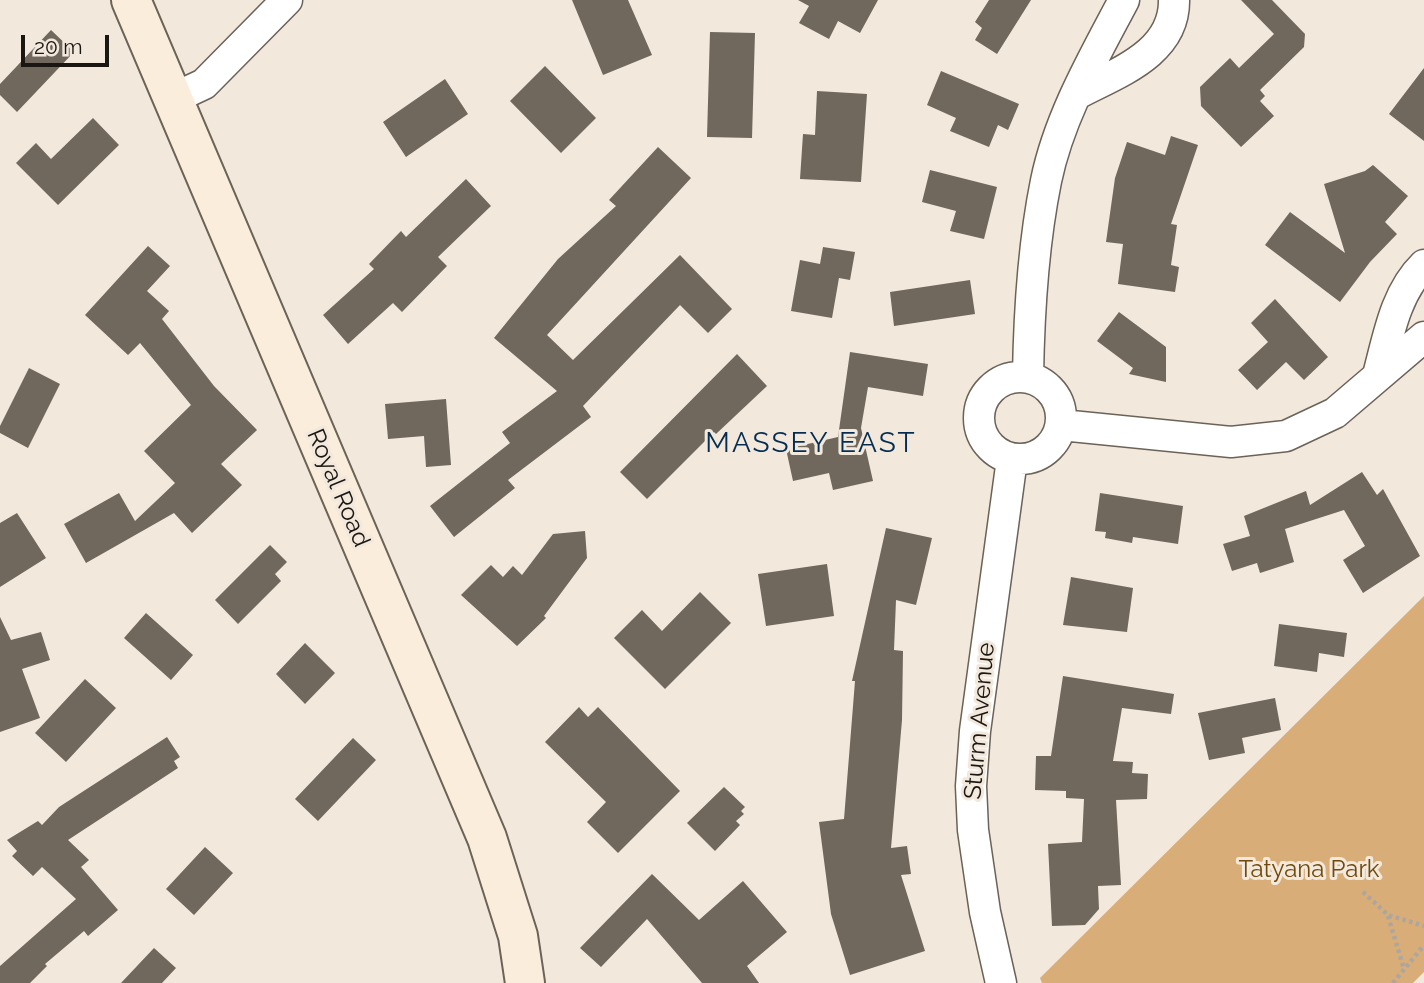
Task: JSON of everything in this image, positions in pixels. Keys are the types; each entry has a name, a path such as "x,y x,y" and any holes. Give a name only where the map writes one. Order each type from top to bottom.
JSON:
{"street":[{"name":"Royal Road","path":"131,0 487,838 518,936 525,983"},
{"path":"172,99 204,84 287,0"},
{"path":"1028,377 1029,307 1046,180 1077,94 1124,0"},
{"path":"1077,94 1143,59 1154,50 1170,22 1174,0"},
{"path":"1378,375 1399,302 1414,275 1424,265"},
{"path":"1061,425 1231,442 1286,436 1317,422 1355,398 1424,337"},
{"path":"1028,377 1050,389 1057,400 1061,425 1055,440 1044,452 1029,459 1012,459 992,448 985,439 980,428 981,405 986,394 1004,380 1028,377"},
{"name":"Sturm Avenue","path":"1001,983 979,878 971,786 975,731 1012,459"}],"path":[{"path":"1363,892 1388,915 1424,926"},
{"path":"1388,915 1404,969"},
{"path":"1393,983 1424,945"}],"green space":[{"name":"Tatyana Park","path":"1424,596 1424,972 1413,983 1042,983 1040,978"}],"building":[{"path":"572,0 628,0 652,55 603,75"},
{"path":"798,0 878,0 860,33 838,21 829,39 799,23 809,6"},
{"path":"989,0 1031,0 997,54 975,40 982,28 975,22"},
{"path":"1241,0 1272,0 1305,34 1304,47 1260,90 1265,96 1260,101 1274,116 1241,147 1201,106 1200,87 1230,58 1239,68 1274,34"},
{"path":"51,30 74,52 17,112 0,95 0,84"},
{"path":"710,32 755,33 752,138 707,137"},
{"path":"545,66 596,118 561,153 510,101"},
{"path":"1424,68 1424,141 1389,114"},
{"path":"941,71 1019,104 1008,130 998,125 989,147 950,131 956,118 927,105"},
{"path":"445,79 468,114 406,157 383,122"},
{"path":"817,91 867,94 861,182 800,179 803,134 815,135"},
{"path":"93,118 119,145 58,205 16,163 36,143 51,159"},
{"path":"1171,136 1198,145 1171,224 1177,225 1171,265 1179,267 1175,292 1118,284 1123,244 1106,242 1115,178 1127,142 1165,155"},
{"path":"658,147 691,178 547,335 573,360 680,255 732,309 708,333 680,305 583,406 591,417 508,480 515,488 454,537 430,506 510,443 502,432 557,391 494,338 558,259 616,206 609,200"},
{"path":"1373,165 1408,196 1385,222 1397,234 1370,262 1340,302 1265,245 1290,212 1345,253 1324,184 1365,171"},
{"path":"930,170 997,187 984,239 950,231 956,211 922,202"},
{"path":"466,179 491,206 438,257 447,266 402,312 393,303 348,344 323,315 374,269 369,264 401,231 406,237"},
{"path":"148,246 170,266 147,291 169,311 162,319 214,386 257,430 221,464 242,485 192,533 174,513 86,563 64,524 119,493 135,521 175,483 144,451 191,405 140,343 128,355 85,315"},
{"path":"823,247 855,252 850,280 839,278 832,318 791,311 800,260 820,264"},
{"path":"970,280 975,314 894,326 890,292"},
{"path":"1275,299 1328,357 1304,380 1286,362 1257,390 1238,370 1268,342 1251,323"},
{"path":"1119,312 1166,347 1166,382 1129,374 1133,368 1097,341"},
{"path":"850,352 928,364 923,396 868,387 861,428 873,481 833,490 829,473 793,481 786,449 838,437"},
{"path":"737,354 767,386 716,434 714,432 647,499 620,472"},
{"path":"29,368 60,384 28,448 0,433 0,426"},
{"path":"446,399 451,465 426,467 424,436 388,439 385,404"},
{"path":"1362,472 1377,495 1383,489 1420,556 1363,593 1343,560 1365,546 1344,510 1285,529 1294,562 1260,573 1257,563 1232,571 1223,544 1250,536 1244,516 1306,491 1310,505"},
{"path":"1100,493 1183,506 1178,544 1133,537 1132,543 1105,538 1106,532 1095,531"},
{"path":"17,513 46,558 0,587 0,523"},
{"path":"886,528 932,538 916,605 896,600 894,650 903,651 902,720 891,848 907,846 911,874 901,875 925,951 850,975 831,914 819,822 844,819 855,681 852,681"},
{"path":"585,531 587,558 544,616 546,618 517,646 461,595 491,565 503,577 513,566 522,575 553,534"},
{"path":"270,545 287,562 275,574 281,581 238,624 215,600"},
{"path":"827,564 834,616 766,626 758,574"},
{"path":"1071,577 1133,588 1127,632 1063,625"},
{"path":"700,592 731,623 665,689 614,638 642,610 662,631"},
{"path":"146,613 193,655 171,680 124,638"},
{"path":"0,617 11,640 41,632 50,660 22,669 40,718 0,732"},
{"path":"1279,624 1347,633 1344,657 1319,653 1317,672 1274,666"},
{"path":"305,643 335,673 305,704 276,674"},
{"path":"1063,676 1174,694 1171,714 1122,708 1113,761 1133,762 1132,773 1148,774 1147,799 1116,800 1121,885 1098,886 1099,909 1085,925 1052,926 1048,844 1082,842 1084,799 1066,798 1066,791 1035,790 1036,756 1051,756"},
{"path":"85,679 116,708 66,762 35,733"},
{"path":"1275,698 1281,730 1242,738 1245,753 1209,760 1198,713"},
{"path":"579,707 588,717 598,707 680,791 618,853 587,822 606,802 545,742"},
{"path":"167,737 180,757 174,761 178,768 68,840 89,860 81,867 118,910 88,936 84,931 45,964 47,966 30,983 0,983 0,966 76,899 42,867 33,876 12,856 17,851 7,840 38,821 42,825 59,807"},
{"path":"353,738 376,760 318,821 295,799"},
{"path":"724,787 745,807 741,811 744,814 736,821 740,825 715,851 687,823"},
{"path":"205,847 233,873 194,915 166,889"},
{"path":"652,874 699,920 743,881 787,932 747,966 759,983 702,983 647,919 601,967 580,948"},
{"path":"154,948 176,968 162,983 121,983"}],"district":[{"name":"MASSEY EAST","path":"811,444"}]}
